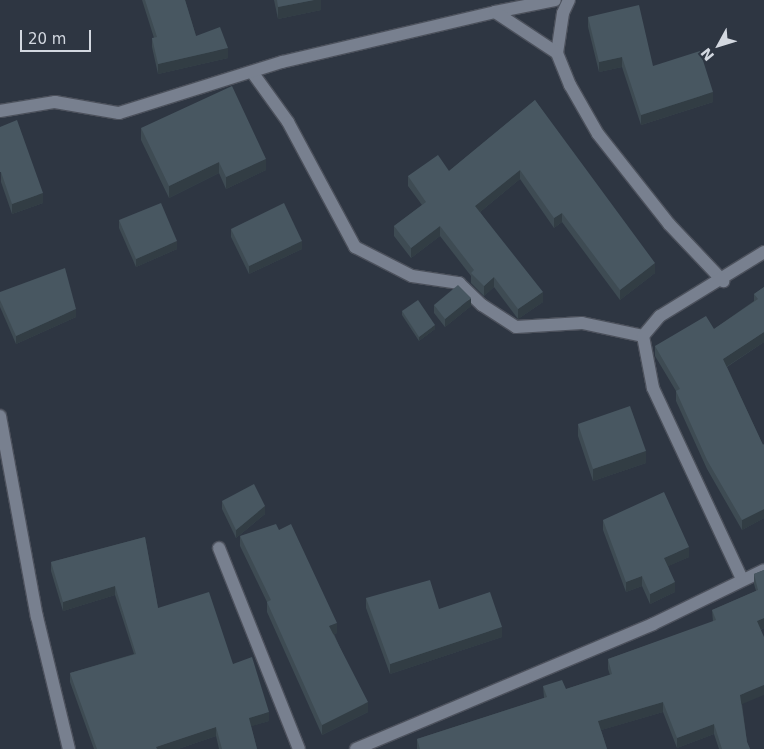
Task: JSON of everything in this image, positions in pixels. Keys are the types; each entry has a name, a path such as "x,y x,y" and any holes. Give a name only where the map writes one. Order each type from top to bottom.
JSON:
{"street":[{"path":"0,111 55,102 119,113 252,72 495,12 554,0"},
{"path":"558,53 562,13 569,0"},
{"path":"495,12 558,53 598,134 669,224 723,281"},
{"path":"252,72 288,122 355,247 412,276 460,283 482,305 516,327 582,323 643,336"},
{"path":"643,336 660,316 723,281 764,252"},
{"path":"643,336 653,388 742,579"},
{"path":"0,416 37,617 69,749"},
{"path":"219,548 299,749"},
{"path":"356,749 653,624 742,579 764,570"}],"building":[{"path":"145,0 185,0 196,36 220,27 228,48 158,64 152,38 157,37"},
{"path":"277,0 314,0 278,7"},
{"path":"639,5 653,66 700,51 713,92 641,115 622,57 599,62 588,17"},
{"path":"232,86 266,159 226,177 219,162 169,186 141,128"},
{"path":"535,100 655,263 620,290 562,213 554,218 520,170 475,206 543,292 518,309 494,277 484,286 471,273 474,270 440,226 411,248 394,226 426,202 408,176 438,155 449,171"},
{"path":"17,120 43,193 12,204 0,172 0,127"},
{"path":"161,203 177,241 136,259 119,220"},
{"path":"284,203 302,241 249,266 231,229"},
{"path":"65,268 76,309 16,336 0,300 0,292"},
{"path":"458,285 471,298 445,319 434,305"},
{"path":"764,287 764,332 723,359 764,444 764,509 742,520 707,460 676,391 680,389 655,346 706,316 714,329 758,299 754,294"},
{"path":"418,300 435,325 419,337 402,311"},
{"path":"630,406 646,451 593,469 578,424"},
{"path":"254,484 265,506 236,530 222,501"},
{"path":"664,492 689,547 664,558 675,582 650,594 642,576 626,582 603,520"},
{"path":"276,524 279,530 291,524 337,623 329,626 368,702 322,725 267,602 271,600 240,536"},
{"path":"145,537 158,608 209,592 233,664 252,657 269,712 249,718 257,749 222,749 216,727 156,747 157,749 97,749 70,673 136,654 115,586 63,602 51,562"},
{"path":"764,570 764,618 757,621 764,637 764,685 740,695 747,742 750,749 722,749 714,724 677,738 663,702 598,721 607,749 420,749 417,739 547,697 543,686 562,680 566,689 612,674 608,659 716,620 712,610 758,590 754,574"},
{"path":"430,580 439,609 490,592 502,627 390,664 366,598"}]}
